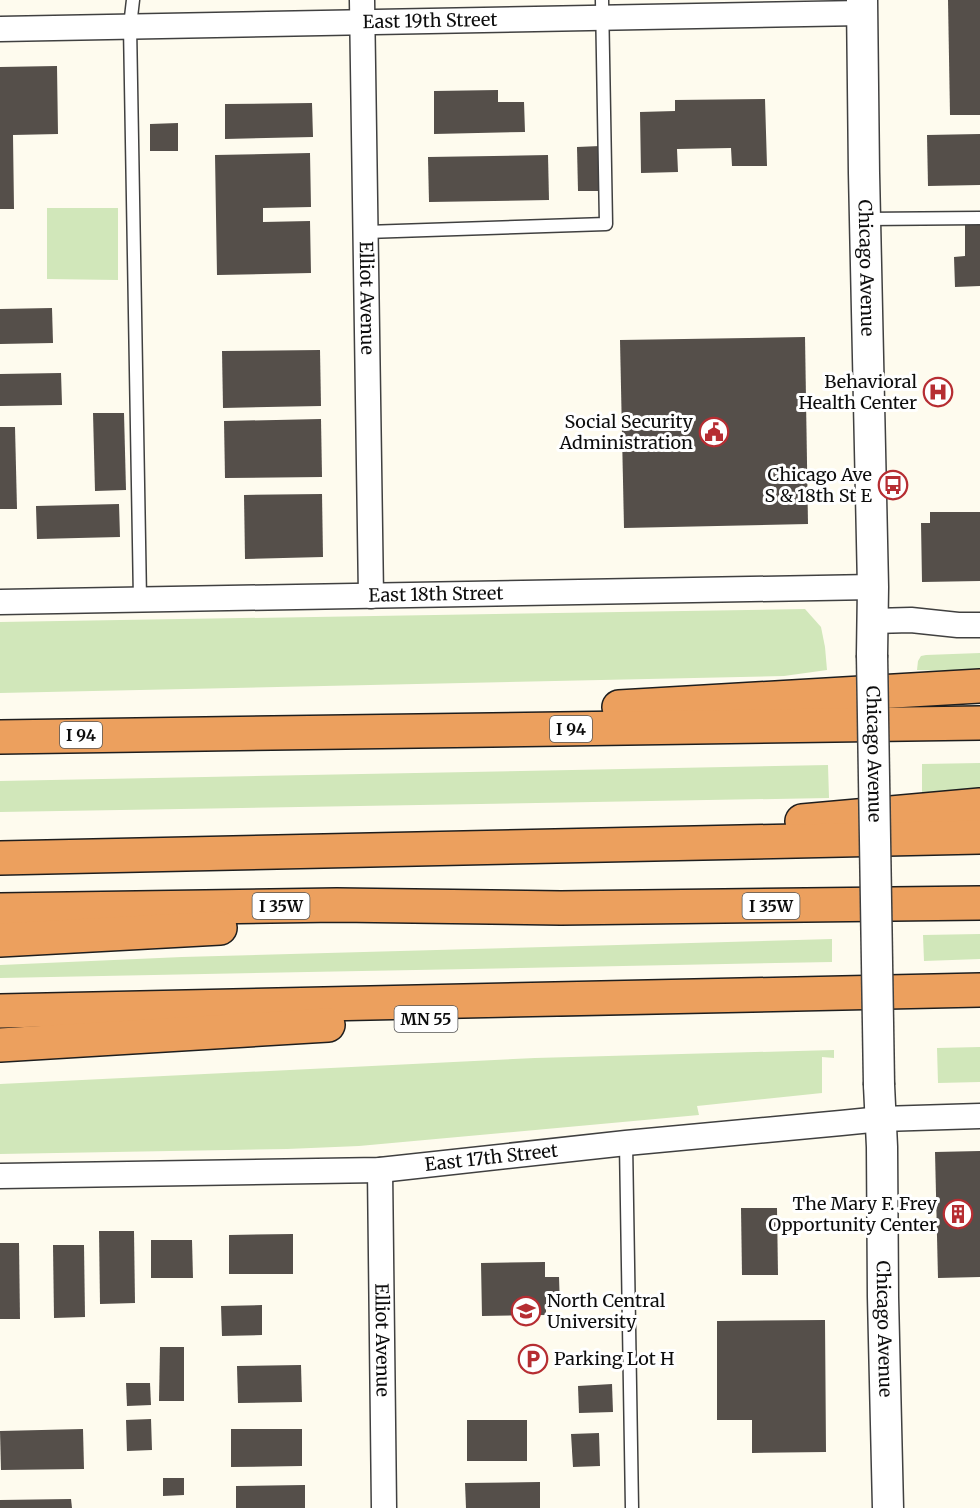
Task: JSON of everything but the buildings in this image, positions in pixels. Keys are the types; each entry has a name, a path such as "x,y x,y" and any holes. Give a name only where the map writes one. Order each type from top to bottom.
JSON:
{"highway":[{"path":"162,734 980,686"},
{"name":"I 94","path":"0,737 980,723"},
{"path":"488,848 980,805"},
{"path":"0,858 980,837"},
{"name":"I 35W","path":"0,910 337,905 561,908 980,903"},
{"path":"0,940 561,908"},
{"path":"0,1011 980,990"},
{"name":"MN 55","path":"0,1046 851,993"}],"street":[{"name":"East 19th Street","path":"0,28 130,26 363,11 862,7"},
{"name":"Chicago Avenue","path":"862,7 888,1508"},
{"name":"Elliot Avenue","path":"363,11 371,596"},
{"name":"East 18th Street","path":"0,602 873,587"},
{"path":"873,621 911,620 980,625"},
{"name":"East 17th Street","path":"0,1176 380,1170 626,1143 881,1119 980,1116"},
{"name":"Elliot Avenue","path":"380,1170 384,1508"}],"lane":[{"path":"133,0 130,26 140,599"},
{"path":"366,232 606,224 602,9"},
{"path":"865,219 980,218"},
{"path":"626,1143 632,1508"}],"green space":[{"path":"47,208 118,208 118,280 47,279"},
{"path":"805,609 821,627 827,670 784,676 0,693 0,622"},
{"path":"980,653 980,672 917,670 921,656"},
{"path":"980,763 980,792 922,793 922,764"},
{"path":"828,765 829,798 0,812 0,781"},
{"path":"980,934 980,959 924,961 923,935"},
{"path":"832,939 832,962 0,978 0,965 182,957"},
{"path":"980,1047 980,1082 938,1083 937,1048"},
{"path":"834,1050 834,1058 822,1057 822,1093 697,1106 699,1115 359,1146 0,1154 0,1084 535,1058"}],"place":[{"name":"Behavioral Health Center","path":"938,392"},
{"name":"Social Security Administration","path":"714,432"},
{"name":"Chicago Ave S & 18th St E","path":"893,485"},
{"name":"The Mary F. Frey Opportunity Center","path":"958,1214"},
{"name":"North Central University","path":"526,1311"},
{"name":"Parking Lot H","path":"533,1359"}]}
